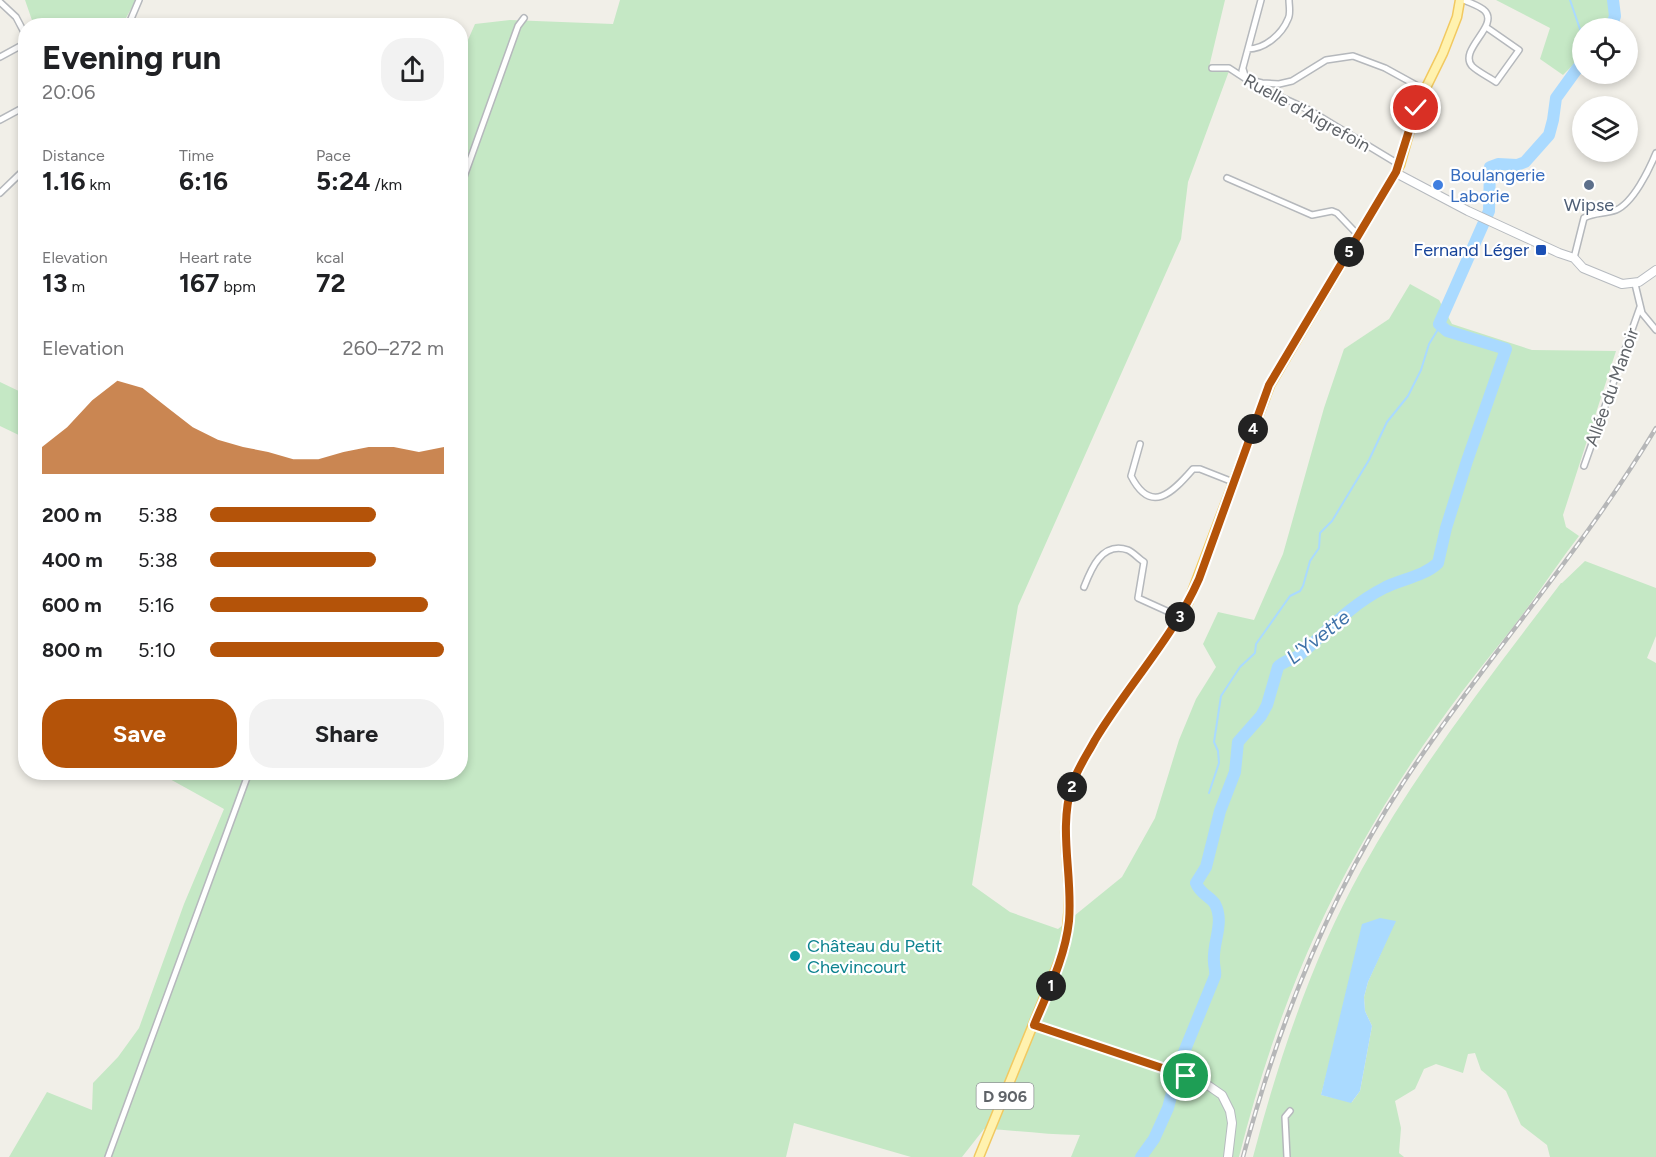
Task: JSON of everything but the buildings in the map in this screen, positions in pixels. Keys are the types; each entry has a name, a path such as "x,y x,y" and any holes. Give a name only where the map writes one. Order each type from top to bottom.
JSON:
{"main road":[{"path":"1398,169 1416,108 1443,53 1460,0"},
{"name":"D 906","path":"979,1157 1065,949 1069,908 1065,824 1073,783 1105,724 1180,617 1199,579 1269,385 1398,169"}],"street":[{"path":"131,18 139,0"},
{"path":"1261,0 1243,69 1244,78 1262,83 1279,84 1292,81 1326,60 1353,56 1385,68 1425,90"},
{"path":"1248,49 1256,49 1279,34 1289,18 1288,0"},
{"path":"1464,0 1485,10 1488,15 1486,27 1472,48 1470,61 1472,66 1496,82 1519,50 1486,27"},
{"path":"0,2 18,21"},
{"path":"468,166 518,26 524,18"},
{"path":"0,57 18,47"},
{"name":"Ruelle d'Aigrefoin","path":"1212,68 1229,68 1244,78 1309,110 1398,169"},
{"path":"0,120 18,110"},
{"path":"1574,258 1584,218 1618,209 1628,201 1644,178 1656,153"},
{"path":"1398,169 1468,211 1574,258 1583,268 1614,282 1635,284 1656,270"},
{"path":"1,189 18,175"},
{"path":"1227,178 1312,215 1332,211 1337,213 1359,236"},
{"path":"1635,284 1640,307 1656,330"},
{"name":"Allée du Manoir","path":"1584,466 1640,307"},
{"path":"1140,444 1131,476 1137,488 1145,495 1156,497 1167,495 1193,470 1200,469 1233,482"},
{"path":"1084,587 1092,567 1101,555 1112,549 1128,550 1144,562 1137,598 1180,617"},
{"path":"108,1157 246,780"},
{"path":"1034,1025 1186,1076 1209,1086 1222,1095 1228,1103 1232,1124 1228,1157"},
{"path":"1287,1157 1286,1117 1290,1111"}],"green space":[{"path":"25,0 136,0 126,18 31,18"},
{"path":"620,0 1225,0 1209,67 1229,71 1188,182 1181,239 1018,606 972,885 1010,912 1058,929 1122,877 1155,818 1179,740 1196,699 1216,667 1203,644 1218,612 1254,620 1283,554 1324,408 1344,349 1389,319 1410,284 1439,300 1452,324 1532,350 1616,351 1563,515 1566,527 1579,536 1520,618 1434,730 1395,789 1339,885 1288,999 1261,1077 1239,1157 1071,1157 1080,1135 984,1129 962,1157 911,1157 794,1123 786,1157 9,1157 47,1092 92,1110 93,1083 118,1057 139,1028 184,904 224,809 172,780 468,780 468,40 475,24 510,20 613,24"},
{"path":"1496,0 1613,0 1608,18 1572,18 1572,66 1563,75 1540,59 1550,28"},
{"path":"0,382 18,391 18,435 0,426"},
{"path":"1585,561 1656,588 1656,636 1647,658 1656,663 1656,1157 1550,1157 1547,1145 1521,1125 1506,1091 1481,1070 1475,1053 1468,1054 1463,1073 1436,1064 1424,1069 1415,1089 1395,1101 1401,1128 1399,1153 1404,1157 1253,1157 1298,1010 1328,938 1362,869 1431,758 1562,583","holes":["1395,921 1368,982 1364,997 1365,1011 1372,1026 1360,1091 1352,1102 1321,1095 1332,1054"]}],"water":[{"path":"1380,918 1396,921 1368,982 1364,997 1365,1011 1372,1026 1360,1091 1351,1103 1321,1095 1362,924"}],"waterway":[{"path":"1570,0 1576,18"},
{"name":"L'Yvette","path":"1613,0 1614,18"},
{"name":"L'Yvette","path":"1141,1157 1154,1139 1168,1108 1180,1062 1215,976 1214,955 1219,926 1218,911 1213,901 1200,890 1196,883 1206,867 1220,811 1235,772 1238,742 1261,716 1280,665 1301,654 1372,594 1426,572 1438,563 1446,528 1467,461 1506,349 1447,331 1439,324 1489,211 1490,167 1498,164 1517,165 1525,162 1549,135 1556,98 1572,76"},
{"name":"L'Yvette","path":"1209,793 1219,763 1218,751 1214,742 1221,696 1240,667 1255,653 1256,644 1290,596 1300,591 1303,586 1310,561 1319,548 1320,533 1332,521 1369,460 1387,422 1408,396 1439,324"}],"railway":[{"path":"1243,1157 1289,1011 1351,871 1403,783 1596,519 1656,428"}],"place":[{"name":"Boulangerie Laborie","path":"1438,185"},
{"name":"Wipse","path":"1589,185"},
{"name":"Fernand Léger","path":"1541,250"},
{"name":"Château du Petit Chevincourt","path":"795,956"}],"route":[{"path":"1186,1076 1034,1025 1065,949 1069,920 1065,824 1069,798 1080,767 1105,724 1176,624 1188,603 1199,579 1269,385 1400,165 1416,108"}]}
